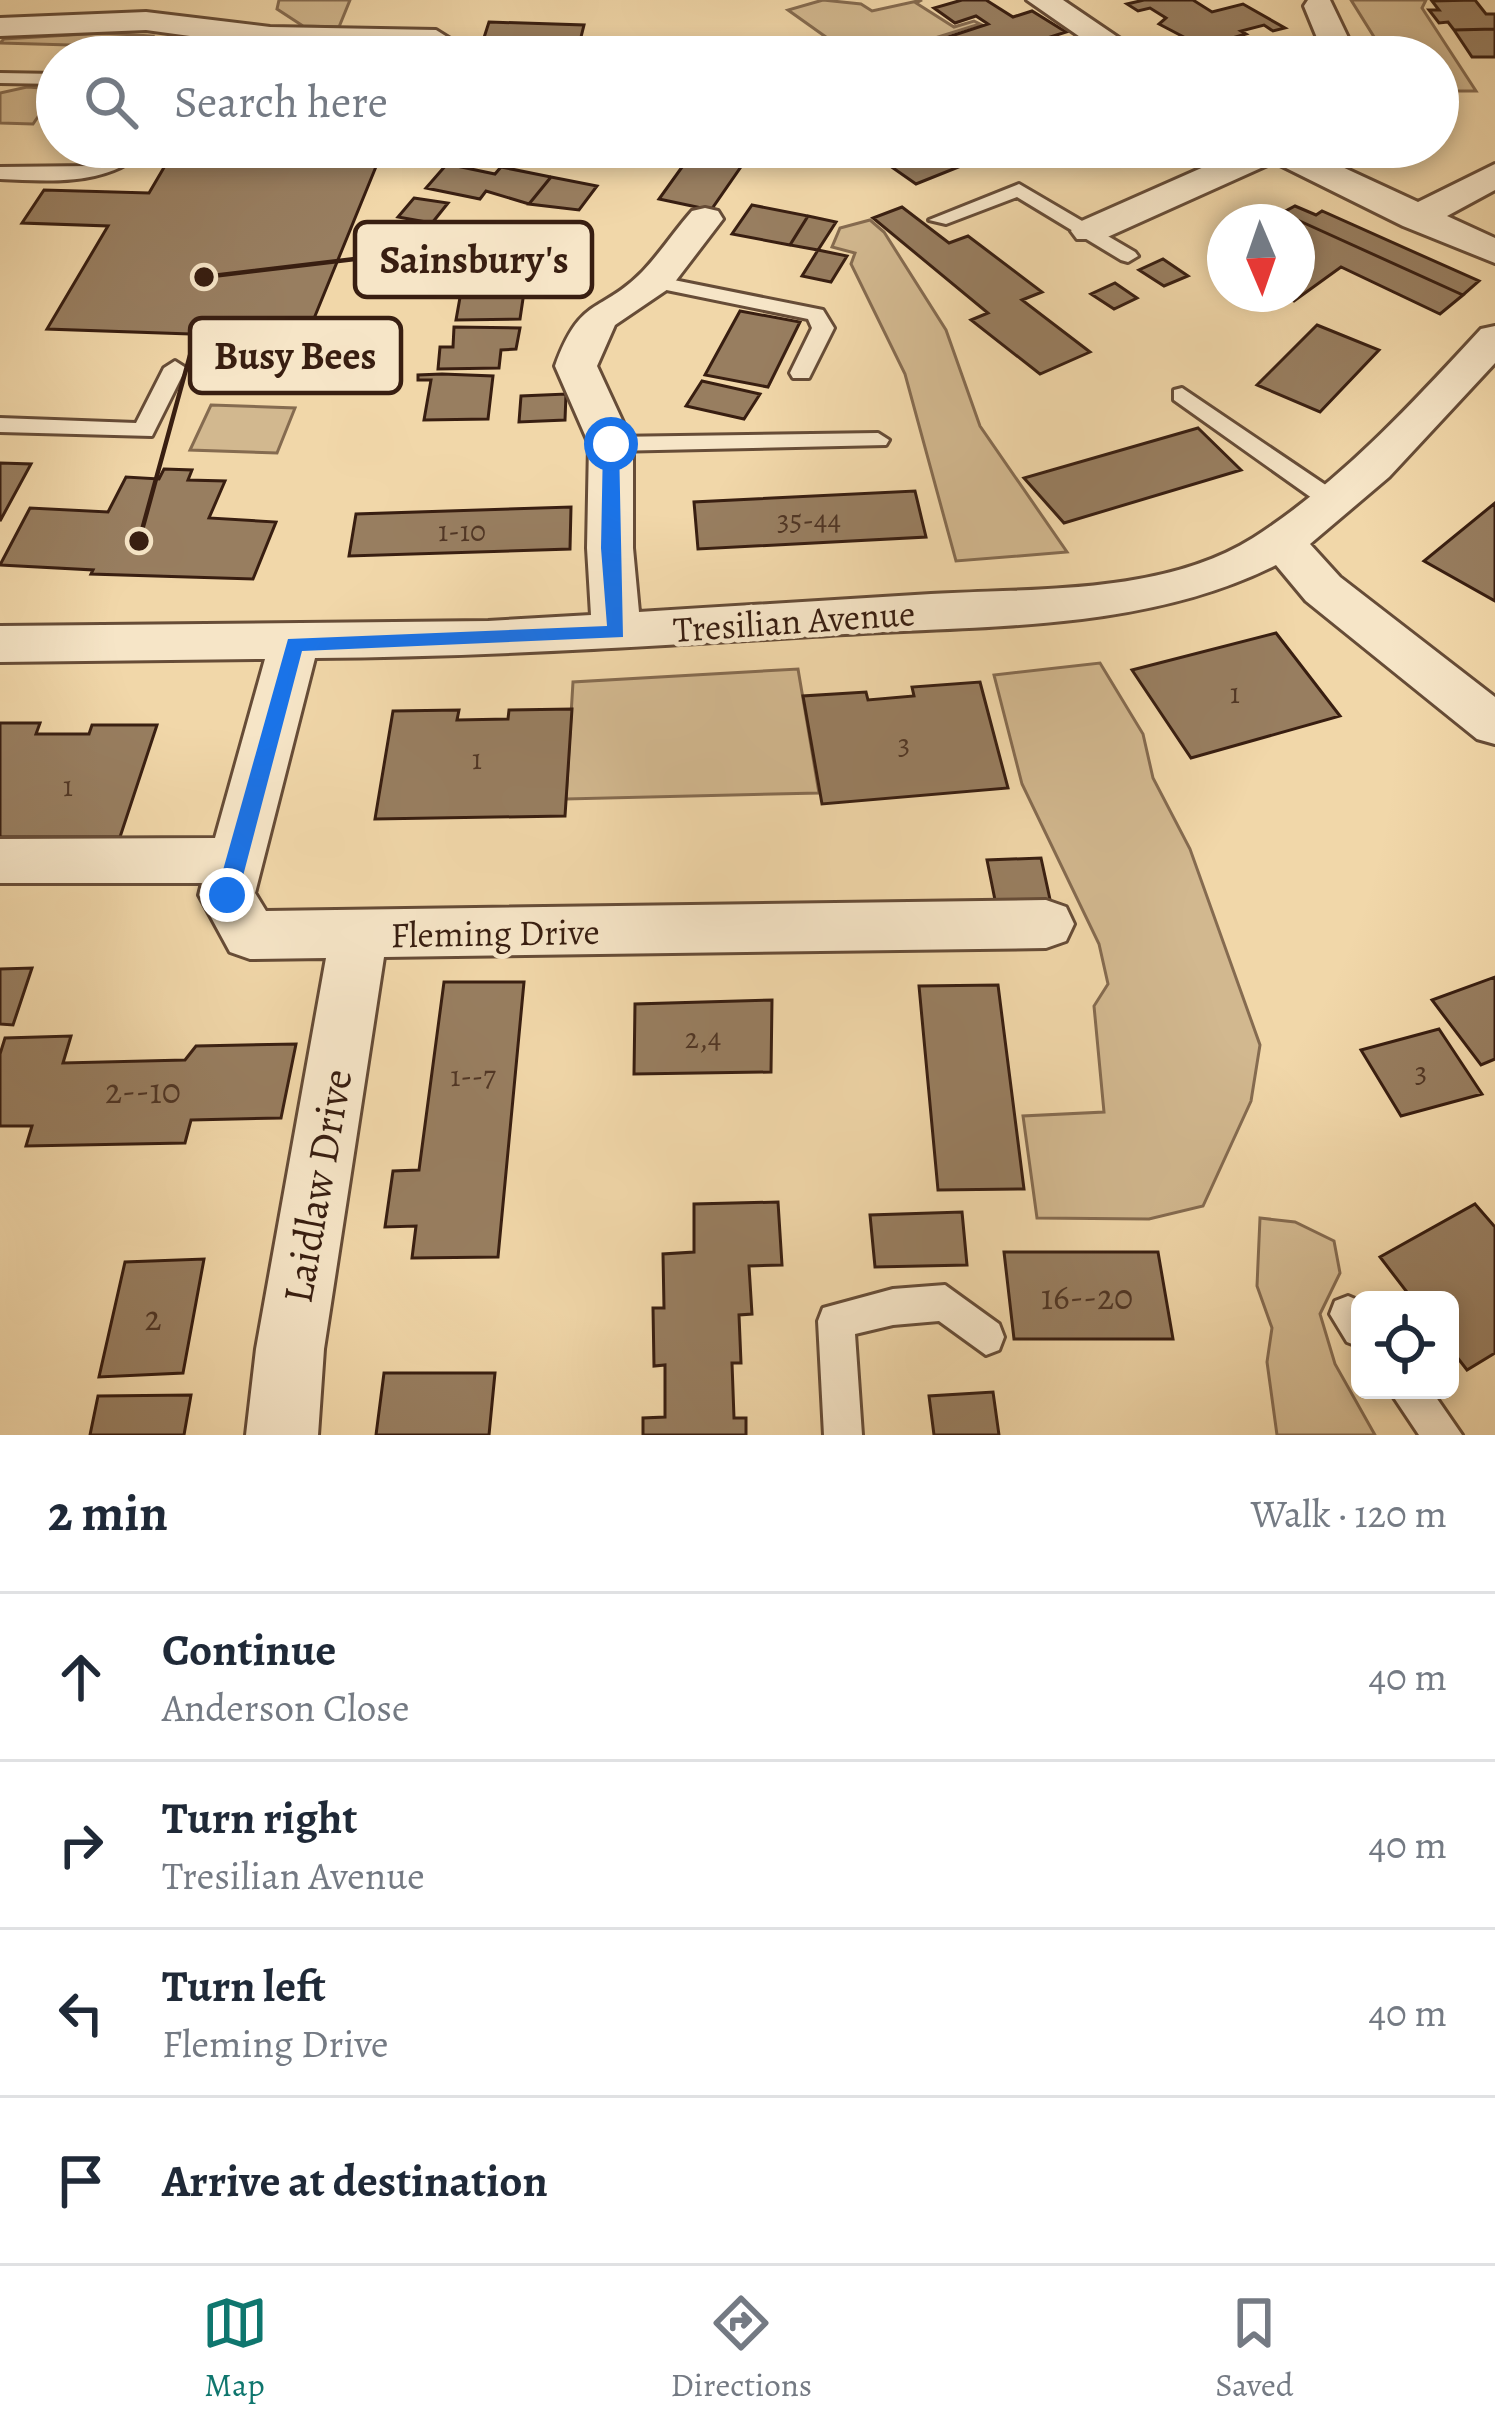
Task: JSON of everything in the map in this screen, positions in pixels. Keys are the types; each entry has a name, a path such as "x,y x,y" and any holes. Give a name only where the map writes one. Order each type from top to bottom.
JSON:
{"street":[{"path":"227,36 254,0"},
{"path":"1042,0 1098,36"},
{"path":"1319,6 1332,36"},
{"path":"0,27 146,21 195,36"},
{"path":"1090,231 1228,168"},
{"path":"1313,168 1495,253"},
{"path":"1416,218 1495,175"},
{"path":"616,633 610,548 611,444 575,366 584,338 600,314 654,282 705,219"},
{"name":"Tresilian Avenue","path":"0,644 294,644 616,633 1077,602 1169,588 1235,567 1334,502 1495,338"},
{"path":"1279,539 1323,589 1495,725"},
{"name":"Fleming Drive","path":"294,644 227,895 250,935 1046,924"},
{"path":"0,861 236,860"},
{"name":"Laidlaw Drive","path":"282,1435 290,1349 358,937"}],"lane":[{"path":"0,78 36,79"},
{"path":"0,173 98,168"},
{"path":"939,220 1019,190 1128,256"},
{"path":"654,282 805,310 820,317 823,328 801,374"},
{"path":"0,425 144,431 175,368"},
{"path":"1182,395 1334,502"},
{"path":"611,444 878,440"},
{"path":"843,1435 836,1321 892,1307 945,1303 986,1336"},
{"path":"1415,1399 1443,1435"}],"shaded area":[{"path":"279,0 350,0 339,27 303,26 277,9"},
{"path":"823,0 861,4 872,11 922,0 916,3 954,27 974,21 980,24 941,36 825,36 788,10"},
{"path":"1351,0 1426,0 1422,8 1440,36 1374,36"},
{"path":"102,33 152,36 53,36"},
{"path":"36,37 36,44 0,43"},
{"path":"1459,65 1476,91 1459,91"},
{"path":"36,88 33,124 0,123 0,93"},
{"path":"870,220 884,232 946,330 980,426 1067,552 956,561 905,374 851,264 855,253 832,247 840,228"},
{"path":"211,405 295,408 277,453 190,450"},
{"path":"1100,663 1143,734 1153,778 1190,849 1260,1045 1251,1101 1203,1206 1149,1219 1037,1218 1023,1116 1104,1112 1094,1006 1108,984 1099,944 1022,784 994,675"},
{"path":"798,669 819,793 566,799 573,682"},
{"path":"1260,1218 1295,1222 1334,1241 1340,1273 1320,1314 1335,1364 1375,1435 1277,1435 1267,1362 1272,1328 1257,1286"}],"building":[{"path":"962,0 986,0 1013,17 1032,11 1066,32 951,36 988,24 976,16 955,23 934,8"},
{"path":"1193,0 1212,12 1243,4 1285,28 1273,31 1264,25 1241,31 1246,34 1239,36 1182,36 1159,24 1166,18 1150,8 1138,11 1127,4"},
{"path":"1475,0 1486,14 1495,14 1495,29 1454,30 1448,22 1439,23 1429,10 1439,10 1432,1"},
{"path":"489,22 584,25 581,36 485,36"},
{"path":"1495,29 1495,57 1472,57 1454,30"},
{"path":"164,168 375,168 306,338 47,329 108,226 22,223 44,190 149,193"},
{"path":"444,168 495,174 506,168 551,177 529,204 486,191 480,199 426,188"},
{"path":"681,168 740,168 711,210 659,199"},
{"path":"893,168 956,168 916,184"},
{"path":"551,177 597,186 579,210 529,204"},
{"path":"414,198 448,203 432,223 398,217"},
{"path":"752,205 808,216 790,245 732,234"},
{"path":"902,207 949,243 968,236 1042,292 1022,300 1090,352 1040,374 971,320 988,313 873,218"},
{"path":"1322,211 1479,281 1463,295 1315,228 1315,215"},
{"path":"808,216 836,222 818,250 790,245"},
{"path":"1315,228 1463,295 1440,314 1341,267 1315,286"},
{"path":"546,244 543,264 528,265 520,319 456,320 464,275 454,275 461,245"},
{"path":"818,250 847,256 831,282 802,276"},
{"path":"1163,259 1188,276 1164,286 1139,270"},
{"path":"1115,283 1137,298 1114,309 1091,294"},
{"path":"740,311 800,322 768,387 705,375"},
{"path":"1317,325 1379,350 1320,412 1257,385"},
{"path":"454,327 520,328 516,349 501,350 499,368 438,369 440,347 453,347"},
{"path":"418,375 493,376 488,419 424,420 431,380 418,380"},
{"path":"702,381 760,394 744,419 686,406"},
{"path":"566,394 565,420 519,422 521,396"},
{"path":"1198,428 1241,470 1064,523 1024,478"},
{"path":"0,463 31,464 0,521"},
{"path":"164,469 192,470 188,480 225,481 209,518 276,522 253,579 91,574 93,570 0,565 30,508 108,512 126,477 159,479"},
{"path":"915,491 926,537 698,549 694,502"},
{"path":"1495,503 1495,601 1424,561"},
{"path":"571,507 570,549 349,556 356,514"},
{"path":"1276,633 1340,716 1191,758 1132,670"},
{"path":"980,682 1008,788 822,804 803,696 866,692 868,700 914,696 912,687"},
{"path":"572,709 565,816 375,819 393,711 459,710 457,720 508,719 509,710"},
{"path":"0,723 40,723 36,734 89,734 92,725 157,725 120,837 0,837"},
{"path":"1041,858 1051,904 996,905 987,860"},
{"path":"32,968 13,1025 0,1024 0,969"},
{"path":"1495,977 1495,1059 1481,1065 1432,1000"},
{"path":"444,982 524,982 498,1257 412,1258 416,1226 385,1227 393,1171 419,1170"},
{"path":"998,985 1024,1189 938,1190 919,986"},
{"path":"772,1000 771,1072 634,1074 635,1004"},
{"path":"1439,1029 1482,1094 1401,1116 1361,1050"},
{"path":"71,1036 63,1063 185,1060 196,1046 296,1044 281,1118 191,1120 185,1143 26,1146 32,1126 0,1126 0,1054 5,1038"},
{"path":"778,1202 782,1265 749,1266 752,1314 739,1315 741,1363 732,1363 734,1418 746,1418 746,1435 643,1435 643,1418 665,1417 665,1365 654,1366 653,1308 664,1308 663,1254 694,1252 694,1204"},
{"path":"1475,1204 1495,1227 1495,1353 1467,1370 1459,1360 1459,1291 1406,1291 1380,1257"},
{"path":"962,1212 967,1265 875,1267 870,1215"},
{"path":"1004,1252 1158,1252 1173,1339 1014,1339"},
{"path":"204,1259 183,1373 99,1377 125,1262"},
{"path":"384,1373 495,1373 489,1435 376,1435"},
{"path":"993,1392 999,1435 934,1435 929,1396"},
{"path":"191,1395 184,1435 90,1435 98,1396"}],"place":[{"name":"Sainsbury's","path":"204,277"},
{"name":"Busy Bees","path":"139,541"}],"route":[{"path":"227,895 294,644 616,633 610,548 611,444"}]}
